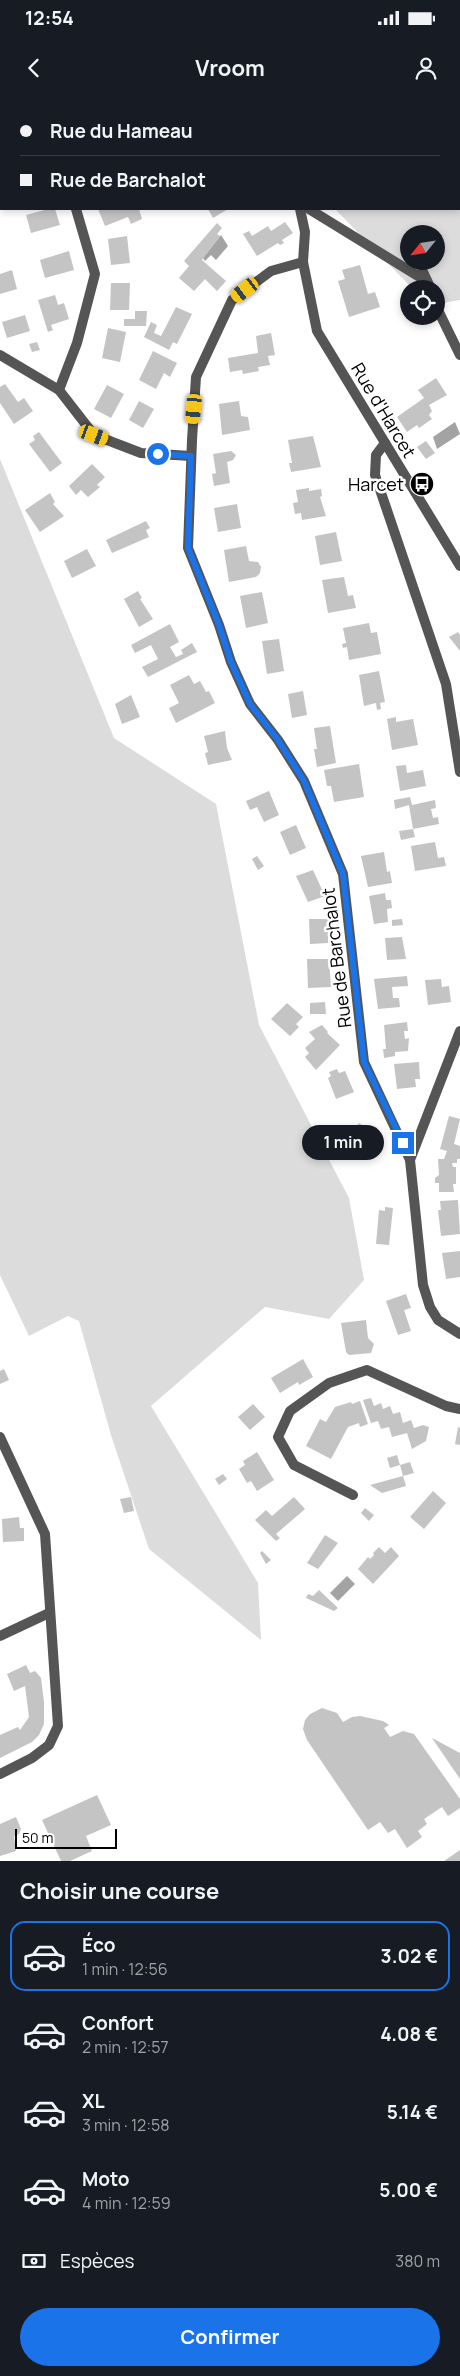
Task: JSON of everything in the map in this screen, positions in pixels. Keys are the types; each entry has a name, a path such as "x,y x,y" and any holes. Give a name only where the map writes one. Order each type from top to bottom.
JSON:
{"street":[{"path":"59,390 77,343 95,274 76,210"},
{"name":"Rue d'Harcet","path":"300,210 304,232 303,262 317,331 460,566"},
{"path":"311,210 418,276 423,272 427,280"},
{"name":"Rue de Barchalot","path":"303,262 270,271 232,300 196,377 188,548 219,625 231,662 250,704 278,740 304,781 343,874 364,1062 410,1160"},
{"path":"445,324 460,354"},
{"path":"0,356 59,390 94,435 141,453 191,456"},
{"path":"385,443 376,456 375,475 446,684 460,772"},
{"path":"460,1031 410,1160 423,1285 430,1307 438,1320 460,1334"},
{"path":"353,1495 294,1465 278,1437 290,1411 329,1383 367,1370 446,1406 460,1409"},
{"path":"0,1437 45,1534 58,1726 49,1745 32,1758 0,1774"},
{"path":"0,1636 49,1612"}],"shaded area":[{"path":"336,210 460,210 460,300 445,302 445,280 404,280"},
{"path":"221,235 228,246 216,260 211,255 205,261 203,258"},
{"path":"455,422 460,434 437,449 433,437"},
{"path":"0,459 114,738 216,804 259,1025 349,1198 364,1280 329,1319 265,1307 151,1406 258,1583 261,1640 149,1549 111,1435 79,1321 68,1316 29,1336 0,1275"},
{"path":"347,1576 355,1584 338,1601 330,1593"}],"building":[{"path":"44,210 55,210 60,225 31,233 26,215"},
{"path":"98,210 139,210 142,219 131,224 128,217 105,226"},
{"path":"209,210 226,210 213,218"},
{"path":"285,222 293,233 282,240 284,243 280,245 278,243 257,256 243,234 249,231 252,236 268,226 271,231"},
{"path":"217,223 222,228 217,234 220,236 202,260 226,281 217,291 205,279 194,291 179,278 189,266 184,261"},
{"path":"127,236 130,263 111,265 108,239"},
{"path":"69,251 74,270 45,278 40,260"},
{"path":"360,265 368,294 375,292 380,307 349,317 338,281 345,279 342,270"},
{"path":"12,270 17,289 0,294 0,274"},
{"path":"111,283 130,283 129,310 110,310"},
{"path":"55,295 58,305 64,303 69,319 51,325 53,330 48,332 38,300"},
{"path":"176,307 192,314 177,344 173,342 169,350 144,337 151,322 157,325 154,333 161,336"},
{"path":"135,311 147,311 146,326 124,326 124,319 135,319"},
{"path":"25,315 30,331 7,338 2,322"},
{"path":"108,328 126,332 120,362 102,358"},
{"path":"271,333 275,355 268,356 270,365 258,367 259,371 243,374 242,370 230,372 228,358 258,353 256,336"},
{"path":"37,342 40,350 32,352 29,344"},
{"path":"153,351 177,363 170,377 164,373 156,389 139,380"},
{"path":"436,378 447,395 429,405 432,411 429,415 432,419 419,428 417,425 407,432 397,417 424,398 418,390"},
{"path":"5,384 18,402 24,398 33,411 14,424 0,403 0,387"},
{"path":"107,385 124,394 111,418 94,409"},
{"path":"139,401 154,409 143,428 129,420"},
{"path":"239,401 241,416 248,417 250,430 222,435 219,404"},
{"path":"39,432 62,463 50,472 29,444 35,440 33,436"},
{"path":"313,436 321,467 291,472 289,463 292,463 288,440"},
{"path":"426,441 435,453 426,459 417,447"},
{"path":"231,451 236,455 233,460 227,462 230,483 214,486 212,474 216,473 213,454"},
{"path":"92,464 105,477 97,485 100,487 88,497 81,490 76,495 69,486"},
{"path":"309,488 309,491 321,489 322,496 320,497 326,516 302,520 301,513 295,514 293,503 298,502 296,490"},
{"path":"50,493 55,502 53,504 64,516 40,532 25,510"},
{"path":"237,504 241,528 218,532 214,508"},
{"path":"146,521 150,528 146,530 149,537 112,553 106,540"},
{"path":"336,532 342,561 320,565 315,536"},
{"path":"246,546 249,561 258,562 261,567 260,573 256,577 229,582 224,550"},
{"path":"87,549 96,566 72,578 64,561"},
{"path":"344,577 348,596 353,595 356,608 328,613 322,580"},
{"path":"138,591 142,598 140,599 153,619 139,627 124,599"},
{"path":"262,592 268,623 246,628 240,596"},
{"path":"369,623 371,633 377,632 381,654 349,660 347,647 343,648 342,644 346,643 343,628"},
{"path":"170,624 179,642 170,647 176,657 183,654 181,650 192,643 197,652 148,677 142,667 158,659 151,645 135,653 131,645"},
{"path":"458,632 460,635 460,651 449,637"},
{"path":"279,639 284,671 267,674 262,641"},
{"path":"379,671 385,702 380,703 381,709 377,710 376,703 364,706 359,675"},
{"path":"189,675 194,684 200,681 206,692 209,691 215,703 176,723 169,708 179,703 170,685"},
{"path":"303,691 307,715 292,718 288,694"},
{"path":"131,695 140,717 122,724 115,704"},
{"path":"396,717 396,722 413,719 418,745 392,750 387,719"},
{"path":"330,726 336,763 317,767 314,749 317,749 314,728"},
{"path":"225,731 227,748 232,760 208,765 205,753 208,752 204,736"},
{"path":"359,764 364,797 334,802 331,786 327,786 324,770"},
{"path":"406,765 407,773 423,770 426,786 400,791 396,766"},
{"path":"269,791 279,815 264,822 257,807 250,810 246,801"},
{"path":"410,797 412,805 435,800 436,808 431,809 433,818 438,817 439,824 413,829 409,805 395,809 394,800"},
{"path":"296,825 306,848 290,855 280,832"},
{"path":"413,829 415,837 401,840 399,831"},
{"path":"435,842 438,858 444,857 446,866 415,871 411,846"},
{"path":"384,852 387,872 390,871 392,883 368,887 361,856"},
{"path":"257,856 264,866 258,870 252,859"},
{"path":"313,870 325,896 308,902 296,876"},
{"path":"385,893 386,900 391,900 392,908 387,909 388,922 374,924 369,896"},
{"path":"309,919 328,919 328,943 310,944"},
{"path":"402,919 403,925 392,926 392,920"},
{"path":"402,937 406,959 387,960 385,938"},
{"path":"307,959 329,959 331,987 308,988"},
{"path":"407,976 408,986 392,987 393,998 399,998 400,1007 378,1009 374,979"},
{"path":"441,979 442,987 449,986 451,1002 428,1005 425,980"},
{"path":"325,1002 326,1014 310,1014 310,1003"},
{"path":"287,1003 303,1017 296,1024 299,1027 290,1036 271,1019"},
{"path":"407,1022 408,1031 404,1031 405,1039 409,1038 408,1051 395,1052 395,1056 384,1058 383,1049 386,1049 384,1025"},
{"path":"322,1025 327,1033 340,1045 316,1070 305,1057 309,1053 305,1048 315,1039 309,1032"},
{"path":"419,1062 420,1079 415,1079 416,1087 397,1089 394,1064"},
{"path":"337,1069 339,1073 345,1071 354,1092 336,1099 328,1078 331,1076 329,1072"},
{"path":"449,1116 460,1119 454,1144 460,1146 460,1159 457,1159 457,1163 452,1163 453,1167 456,1167 456,1184 453,1184 454,1192 439,1192 439,1183 435,1183 435,1178 439,1175 438,1159 444,1159 447,1151 440,1149"},
{"path":"359,1123 370,1130 362,1144 368,1148 362,1157 345,1148 350,1138 346,1136 351,1128 354,1130"},
{"path":"458,1200 460,1234 441,1236 438,1210 441,1210 440,1201"},
{"path":"385,1207 393,1208 389,1245 376,1244 379,1210 385,1211"},
{"path":"460,1251 460,1277 446,1279 442,1253"},
{"path":"406,1294 411,1308 404,1310 411,1331 398,1335 386,1301"},
{"path":"366,1320 368,1338 374,1344 371,1353 349,1355 346,1352 341,1323"},
{"path":"303,1359 313,1377 299,1385 298,1382 280,1393 271,1378"},
{"path":"4,1369 9,1380 0,1384 0,1371"},
{"path":"371,1398 374,1406 381,1403 383,1409 390,1406 393,1414 400,1412 403,1423 411,1420 414,1428 423,1425 429,1427 426,1441 412,1449 407,1433 392,1437 389,1427 381,1429 378,1421 371,1423 363,1400"},
{"path":"360,1401 368,1424 360,1427 359,1423 348,1427 331,1459 306,1446 320,1419 326,1422 335,1407"},
{"path":"253,1404 265,1417 250,1430 238,1417"},
{"path":"458,1427 460,1428 460,1445 455,1444"},
{"path":"257,1452 274,1480 257,1491 251,1481 247,1483 239,1469 245,1465 243,1461"},
{"path":"397,1455 400,1465 390,1468 387,1458"},
{"path":"410,1462 414,1473 403,1476 400,1465"},
{"path":"223,1474 227,1479 219,1485 215,1479"},
{"path":"403,1476 406,1486 382,1493 370,1485"},
{"path":"433,1491 446,1503 424,1529 410,1517"},
{"path":"131,1497 134,1511 124,1513 120,1499"},
{"path":"294,1497 305,1509 276,1534 280,1538 276,1541 255,1520 266,1510 272,1516"},
{"path":"365,1508 374,1515 369,1521 361,1513"},
{"path":"19,1517 20,1528 24,1528 24,1541 3,1542 2,1519"},
{"path":"325,1535 338,1543 318,1569 307,1563"},
{"path":"379,1547 385,1553 391,1547 399,1556 373,1584 358,1569 368,1557 370,1559 374,1555 373,1553"},
{"path":"262,1551 271,1560 266,1564 260,1553"},
{"path":"319,1590 338,1608 334,1611 306,1598 308,1594 313,1596"},
{"path":"26,1665 30,1673 35,1671 41,1678 44,1724 39,1735 32,1742 0,1758 0,1735 18,1727 20,1730 29,1717 25,1686 14,1691 7,1674"},
{"path":"322,1708 337,1713 343,1722 352,1717 360,1716 383,1721 389,1725 384,1728 390,1737 403,1731 414,1734 460,1799 460,1808 448,1816 442,1807 424,1819 427,1824 418,1831 422,1837 407,1848 395,1829 388,1833 380,1822 368,1830 307,1740 303,1729 305,1720 310,1714"},
{"path":"432,1738 460,1753 460,1779"},
{"path":"97,1795 111,1825 86,1836 92,1851 70,1861 61,1861 42,1820"},
{"path":"16,1817 21,1829 19,1834 14,1836 16,1851 0,1856 0,1824"},
{"path":"460,1850 460,1861 444,1861"}],"place":[{"name":"Harcet","path":"422,484"}],"route":[{"path":"158,454 191,456 188,548 219,625 231,662 250,704 278,740 304,781 343,874 364,1062 403,1143"}]}
